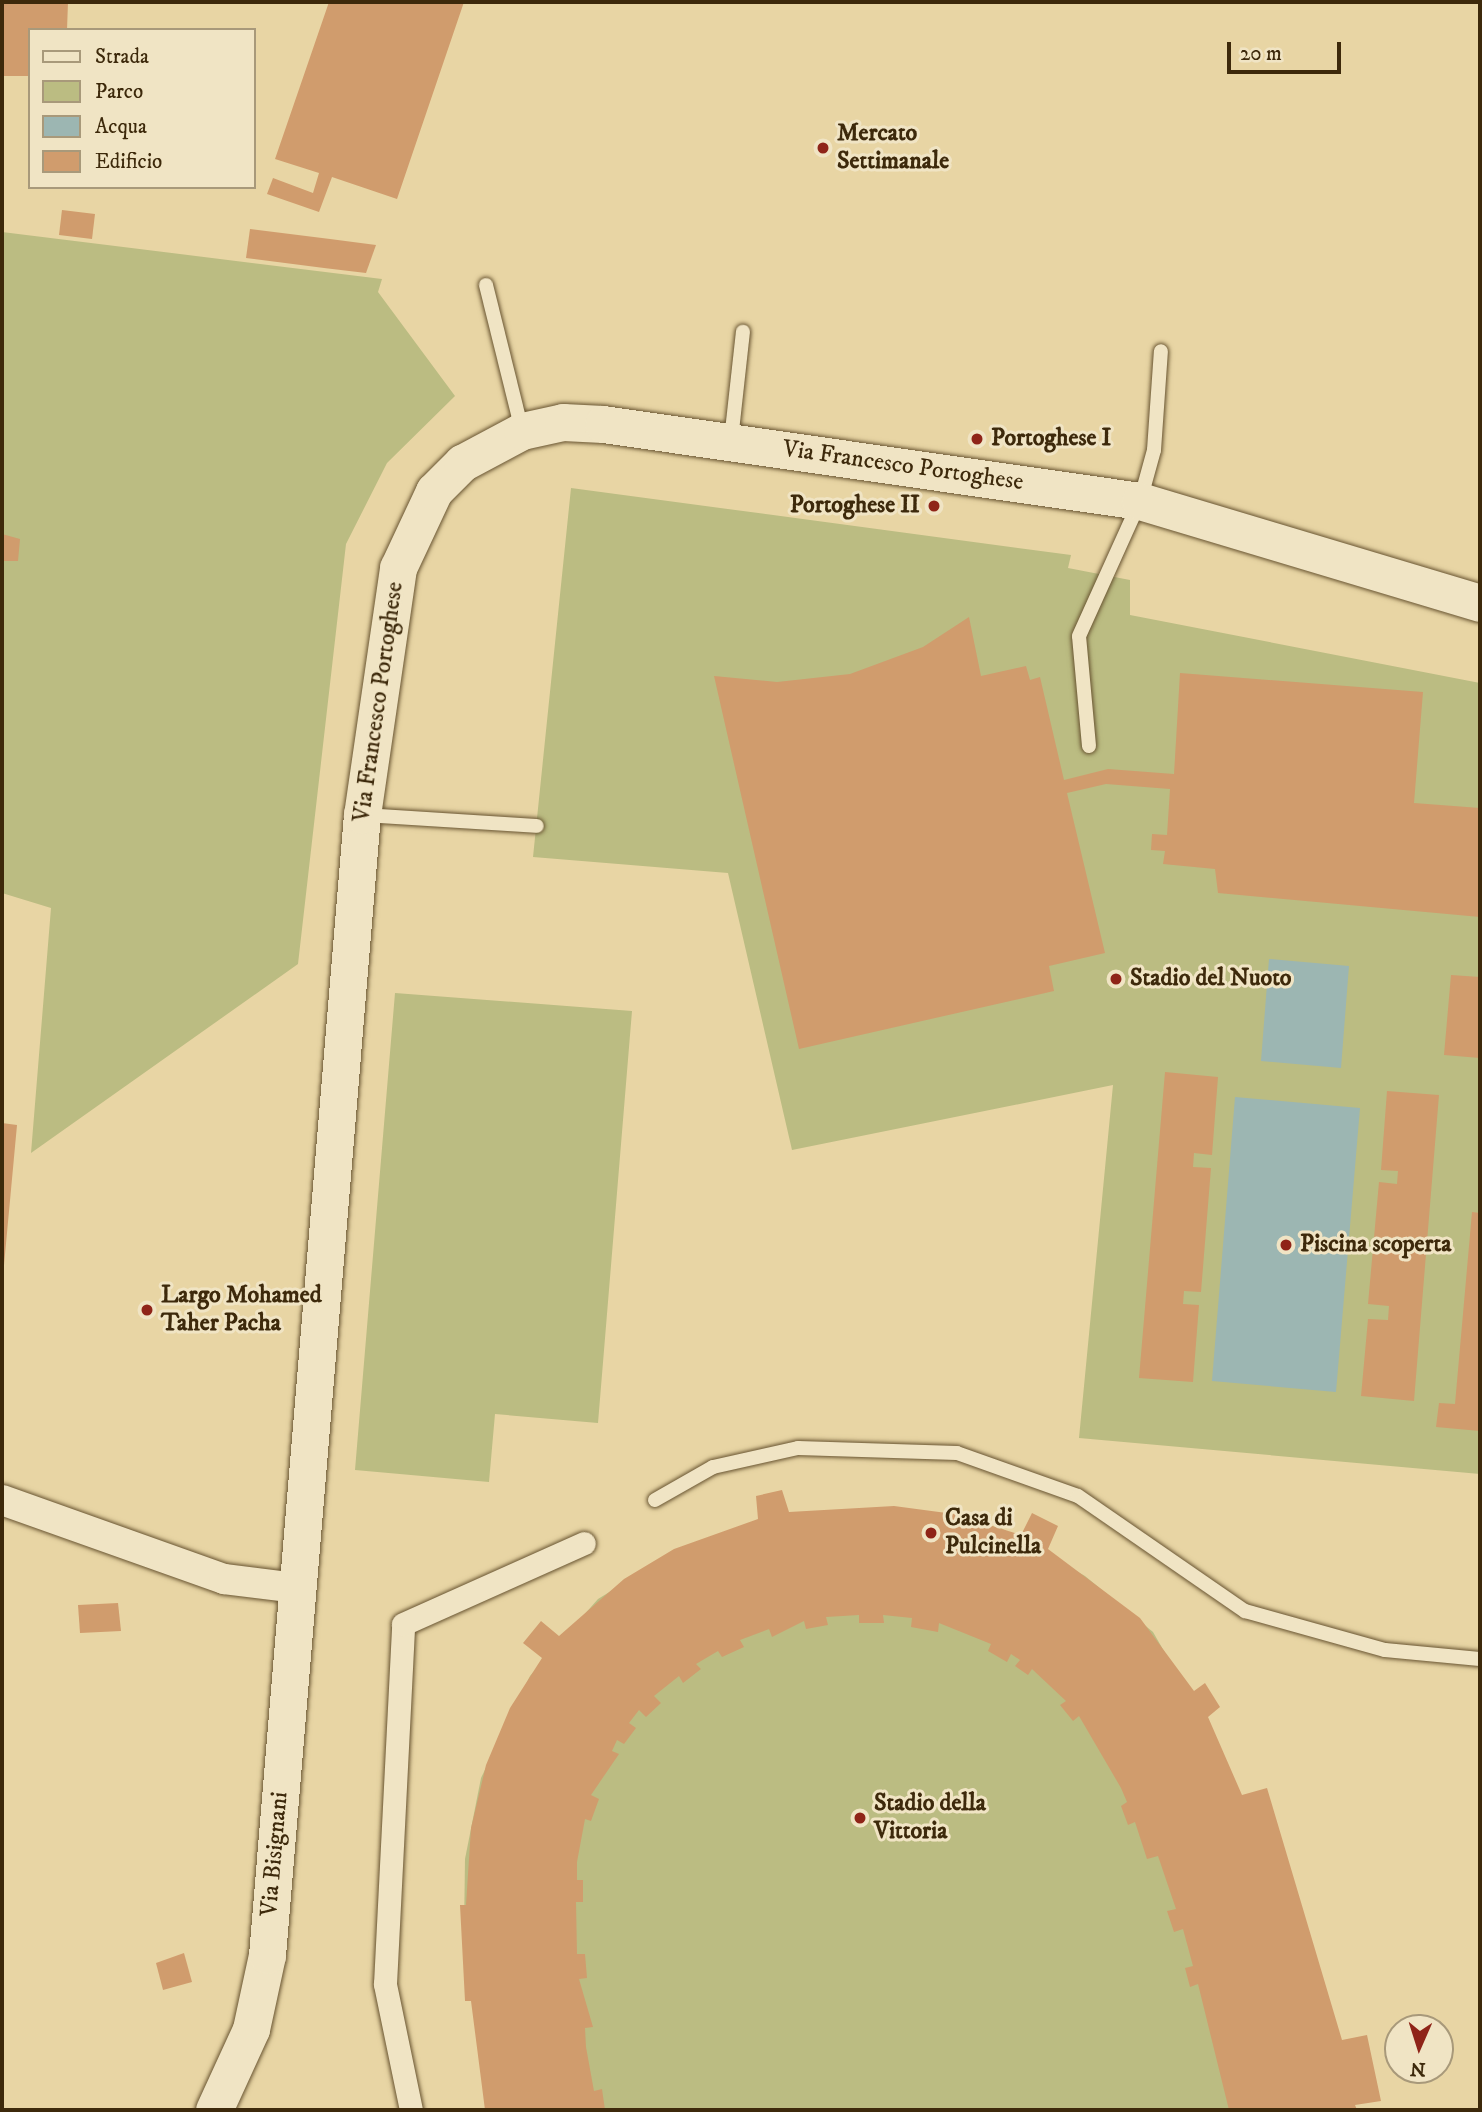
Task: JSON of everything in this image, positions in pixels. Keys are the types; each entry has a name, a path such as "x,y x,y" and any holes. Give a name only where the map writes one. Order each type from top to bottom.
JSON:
{"street":[{"name":"Via Francesco Portoghese","path":"297,1588 362,815 386,627 414,524 462,463 522,431 563,422 603,424 1140,501 1480,603"},
{"path":"2,1500 224,1579 297,1588"},
{"path":"411,2110 385,1984 404,1624 584,1543"},
{"name":"Via Bisignani","path":"214,2110 251,2029 264,1977 297,1588"}],"lane":[{"path":"486,285 522,431"},
{"path":"731,442 743,332"},
{"path":"1089,746 1079,636 1140,501 1154,450 1161,351"},
{"path":"362,815 537,826"},
{"path":"655,1500 713,1466 798,1448 957,1453 1078,1496 1245,1611 1385,1650 1480,1659"}],"green space":[{"path":"2,232 382,279 378,292 455,396 387,463 346,544 298,964 31,1153 51,908 2,893"},
{"name":"Stadio del Nuoto","path":"571,488 1071,555 1068,568 1130,580 1130,615 1480,683 1480,1474 1079,1438 1113,1085 792,1150 728,873 533,857"},
{"path":"395,993 632,1011 598,1423 495,1414 489,1482 355,1470"},
{"name":"Stadio della Vittoria","path":"882,1507 1001,1528 1085,1576 1153,1632 1222,1752 1343,2110 486,2110 464,1931 465,1859 481,1778 530,1676 598,1599 681,1548"}],"water":[{"path":"1269,959 1349,966 1341,1068 1261,1061"},
{"name":"Piscina scoperta","path":"1235,1097 1360,1108 1336,1392 1212,1381"}],"building":[{"path":"2,2 68,2 67,28 28,28 28,76 2,76"},
{"path":"329,2 464,2 397,199 332,177 319,212 267,194 273,178 313,193 319,173 275,159"},
{"path":"62,210 95,214 92,239 59,235"},
{"path":"250,229 376,245 366,273 324,268 246,258"},
{"path":"2,534 20,539 18,561 2,561"},
{"path":"969,617 981,676 1026,666 1030,680 1040,677 1064,780 1108,769 1174,774 1180,673 1423,692 1414,803 1480,808 1480,917 1218,893 1215,869 1163,864 1165,851 1151,850 1152,834 1167,835 1170,789 1106,784 1067,793 1105,953 1049,966 1054,991 799,1049 714,676 777,682 850,674 923,647"},
{"path":"1451,975 1480,977 1480,1058 1444,1055"},
{"path":"1165,1072 1218,1077 1212,1155 1194,1153 1193,1167 1211,1168 1201,1292 1184,1291 1183,1304 1199,1305 1193,1382 1139,1378"},
{"path":"1387,1091 1439,1095 1414,1401 1361,1396 1368,1319 1388,1320 1389,1306 1368,1304 1379,1182 1397,1184 1398,1171 1381,1170"},
{"path":"2,1123 17,1125 4,1265 2,1265"},
{"path":"1472,1212 1480,1213 1480,1431 1436,1427 1439,1403 1455,1404"},
{"path":"782,1490 789,1512 894,1506 954,1514 1021,1535 1032,1513 1058,1526 1048,1549 1140,1618 1194,1691 1205,1683 1220,1707 1208,1717 1242,1795 1267,1788 1342,2040 1367,2035 1381,2101 1355,2105 1357,2110 1229,2110 1198,1984 1190,1987 1185,1968 1193,1966 1183,1929 1174,1932 1167,1911 1176,1909 1158,1856 1147,1859 1135,1822 1128,1825 1121,1806 1127,1802 1121,1788 1079,1716 1073,1721 1060,1705 1066,1701 1032,1669 1028,1675 1015,1666 1020,1660 1011,1654 1007,1662 988,1651 991,1644 939,1623 938,1632 911,1627 912,1618 883,1615 884,1623 859,1623 859,1615 826,1617 828,1625 806,1629 804,1621 772,1637 769,1629 740,1640 744,1647 722,1657 718,1651 696,1664 701,1669 683,1683 679,1676 654,1696 661,1703 646,1717 639,1710 629,1723 636,1728 624,1744 617,1740 612,1751 619,1754 591,1795 599,1799 591,1821 585,1819 577,1862 577,1880 583,1880 583,1902 576,1902 577,1954 585,1954 587,1978 579,1979 593,2027 585,2028 586,2047 594,2091 602,2089 605,2110 485,2110 471,2001 465,2001 460,1905 466,1905 471,1828 486,1765 510,1708 542,1658 523,1643 541,1621 559,1636 624,1579 674,1549 758,1519 756,1496"},
{"path":"118,1603 121,1631 80,1633 78,1605"},
{"path":"184,1953 192,1982 163,1990 156,1963"}],"place":[{"name":"Mercato Settimanale","path":"823,148"},
{"name":"Portoghese I","path":"977,439"},
{"name":"Portoghese II","path":"934,506"},
{"name":"Stadio del Nuoto","path":"1116,979"},
{"name":"Piscina scoperta","path":"1286,1245"},
{"name":"Largo Mohamed Taher Pacha","path":"147,1310"},
{"name":"Casa di Pulcinella","path":"931,1533"},
{"name":"Stadio della Vittoria","path":"860,1818"}]}
